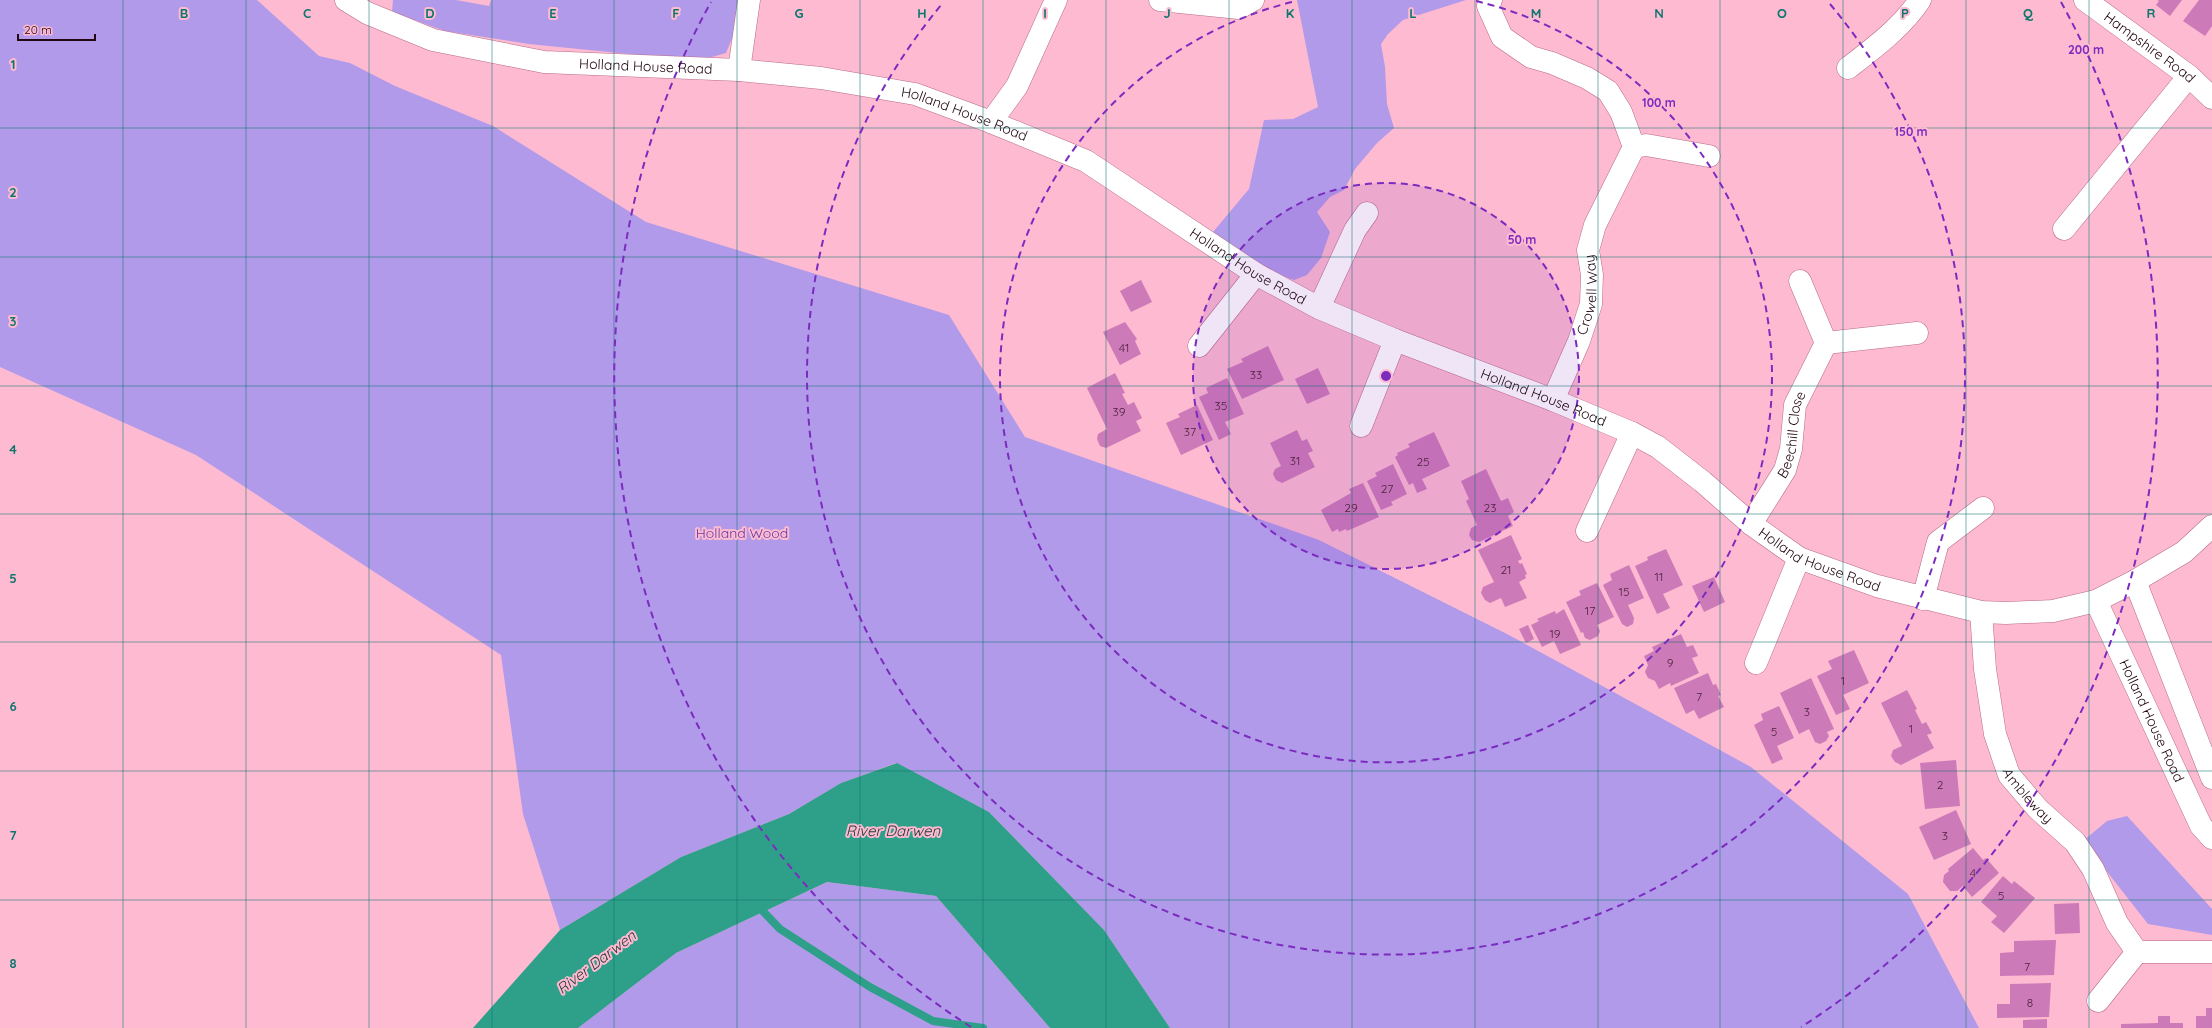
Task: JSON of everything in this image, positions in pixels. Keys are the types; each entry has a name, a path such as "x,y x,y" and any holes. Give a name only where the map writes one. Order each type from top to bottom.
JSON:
{"street":[{"name":"Holland House Road","path":"346,0 370,6 433,40 544,62 739,70 821,78 915,94 991,122 1086,161 1256,274 1319,308 1395,340 1553,400 1632,433 1658,447 1703,482 1751,524 1799,558 1877,586 1982,612 2006,614 2044,612 2096,601 2135,581"},
{"path":"739,70 749,0"},
{"path":"991,122 1017,86 1056,0"},
{"path":"1160,0 1239,8 1253,0"},
{"path":"1491,0 1488,6 1502,37 1531,57 1552,63 1587,78 1608,91 1621,112 1634,147 1646,146 1709,156"},
{"path":"1848,68 1887,38 1911,13 1920,0"},
{"name":"Hampshire Road","path":"2086,0 2189,76 2212,98"},
{"path":"2064,229 2189,76"},
{"name":"Crowell Way","path":"1553,400 1579,341 1591,304 1592,275 1588,250 1595,225 1634,147"},
{"path":"1319,308 1355,230 1368,213"},
{"path":"1199,346 1256,274"},
{"path":"1800,281 1826,343 1917,333"},
{"path":"1362,426 1395,340"},
{"name":"Beechill Close","path":"1751,524 1785,470 1791,449 1794,405 1826,343"},
{"path":"1587,530 1632,433"},
{"path":"1923,598 1938,542 1983,508"},
{"path":"2212,526 2184,552 2135,581 2212,778"},
{"path":"1756,663 1799,558"},
{"name":"Holland House Road","path":"2096,601 2201,826 2212,838"},
{"name":"Ambleway","path":"1982,612 1984,669 1995,734 2009,775 2038,809 2076,842 2093,869 2117,923 2137,952"},
{"path":"2098,1001 2137,952 2212,952"}],"green space":[{"name":"Holland Wood","path":"0,0 257,0 319,56 350,63 395,86 493,126 646,222 949,315 1025,437 1319,540 1507,634 1751,767 1908,894 1979,1028 1170,1028 1104,930 989,812 896,763 841,783 789,814 681,857 560,930 523,814 501,655 196,455 0,367"},
{"path":"393,0 456,0 489,6 491,0 741,0 736,29 726,53 698,61 529,44 445,31 392,12"},
{"path":"1297,0 1466,0 1403,20 1388,34 1381,44 1385,67 1387,104 1394,128 1377,143 1355,169 1344,190 1330,197 1317,212 1330,232 1321,258 1307,275 1294,280 1275,273 1213,232 1249,189 1264,120 1293,119 1318,107"},
{"path":"2127,816 2212,909 2212,935 2148,924 2083,841 2107,821"},
{"path":"827,882 936,896 1050,1028 578,1028 676,953"}],"water":[{"name":"River Darwen","path":"897,763 989,812 1104,930 1170,1028 1050,1028 936,896 827,882 676,953 578,1028 473,1028 560,930 681,857 789,814 841,783"}],"building":[{"path":"2157,0 2182,0 2170,16 2156,5 2159,1"},
{"path":"2199,0 2212,0 2212,26 2205,36 2183,21"},
{"path":"1141,280 1152,302 1131,312 1120,291"},
{"path":"1125,322 1137,339 1135,341 1141,354 1120,365 1103,332"},
{"path":"1268,346 1284,380 1242,399 1227,369 1243,362 1241,359"},
{"path":"1318,368 1330,394 1307,404 1295,379"},
{"path":"1115,373 1125,393 1122,394 1128,405 1134,402 1142,418 1136,421 1141,431 1106,448 1100,446 1097,439 1098,434 1107,429 1087,388"},
{"path":"1227,378 1244,414 1225,422 1231,434 1219,440 1199,397 1208,393 1206,388"},
{"path":"1197,405 1213,440 1181,455 1166,423 1180,417 1178,414"},
{"path":"1297,430 1302,441 1307,439 1313,451 1308,453 1315,467 1282,483 1276,480 1273,474 1275,469 1281,466 1270,443"},
{"path":"1434,432 1450,466 1422,479 1427,489 1417,493 1413,483 1409,485 1395,457 1398,455 1397,453 1410,447 1408,444"},
{"path":"1393,464 1407,494 1391,502 1393,505 1381,510 1367,481 1377,476 1375,473"},
{"path":"1486,469 1501,501 1508,498 1514,512 1508,516 1513,526 1479,542 1472,540 1469,535 1471,528 1477,525 1466,501 1469,499 1461,481"},
{"path":"1363,483 1379,517 1347,531 1346,529 1339,532 1338,529 1332,532 1321,510 1351,493 1349,489"},
{"path":"1511,535 1522,559 1518,561 1520,564 1522,563 1527,574 1525,575 1526,578 1519,582 1527,598 1505,607 1501,598 1490,603 1485,600 1481,593 1483,587 1494,582 1478,550"},
{"path":"1666,549 1683,585 1663,594 1670,608 1657,614 1635,566 1648,560 1647,557"},
{"path":"1629,565 1644,598 1628,605 1634,618 1633,624 1627,627 1622,624 1603,585 1612,580 1610,574"},
{"path":"1714,577 1725,602 1704,612 1692,586"},
{"path":"1597,583 1614,617 1597,625 1600,631 1598,636 1590,640 1585,638 1583,632 1581,633 1566,602 1581,595 1579,591"},
{"path":"1564,609 1581,645 1560,654 1554,641 1542,647 1531,625 1539,621 1537,619 1555,611 1556,614"},
{"path":"1528,625 1534,639 1526,643 1519,629"},
{"path":"1681,634 1687,647 1693,645 1698,656 1692,658 1699,673 1671,686 1670,683 1659,689 1655,681 1648,678 1645,672 1648,665 1644,656 1654,651 1652,647"},
{"path":"1854,650 1869,683 1843,695 1850,709 1836,715 1817,676 1832,669 1828,661"},
{"path":"1708,673 1713,685 1716,684 1721,695 1718,696 1724,707 1699,719 1694,710 1686,714 1674,688"},
{"path":"1811,678 1834,729 1827,732 1829,736 1826,741 1820,744 1815,742 1809,729 1799,734 1780,693"},
{"path":"1907,690 1917,709 1915,710 1922,724 1926,722 1932,733 1927,735 1934,748 1901,765 1895,762 1891,756 1893,750 1902,746 1881,703"},
{"path":"1779,706 1794,738 1777,746 1783,759 1772,764 1754,725 1763,720 1761,714"},
{"path":"1956,760 1960,806 1925,809 1920,763"},
{"path":"1956,810 1971,844 1934,860 1919,827"},
{"path":"1973,848 1983,860 1986,858 1999,873 1972,897 1963,886 1957,891 1950,891 1943,882 1944,875 1949,871 1948,869"},
{"path":"2003,876 2012,884 2014,881 2035,898 2004,933 1991,922 1997,916 1981,902"},
{"path":"2079,903 2080,933 2055,934 2054,904"},
{"path":"2056,940 2054,975 2000,976 2000,953 2014,952 2014,941"},
{"path":"2051,983 2049,1017 1997,1018 1997,1004 2010,1004 2010,984"},
{"path":"2206,1008 2212,1008 2212,1028 2196,1028 2196,1016 2206,1016"},
{"path":"2158,1016 2170,1016 2170,1023 2183,1023 2183,1028 2121,1028 2121,1024 2158,1023"},
{"path":"2047,1019 2047,1028 2023,1028 2023,1020"}],"waterway":[{"path":"757,905 780,929 870,987 933,1021 983,1028"}]}
